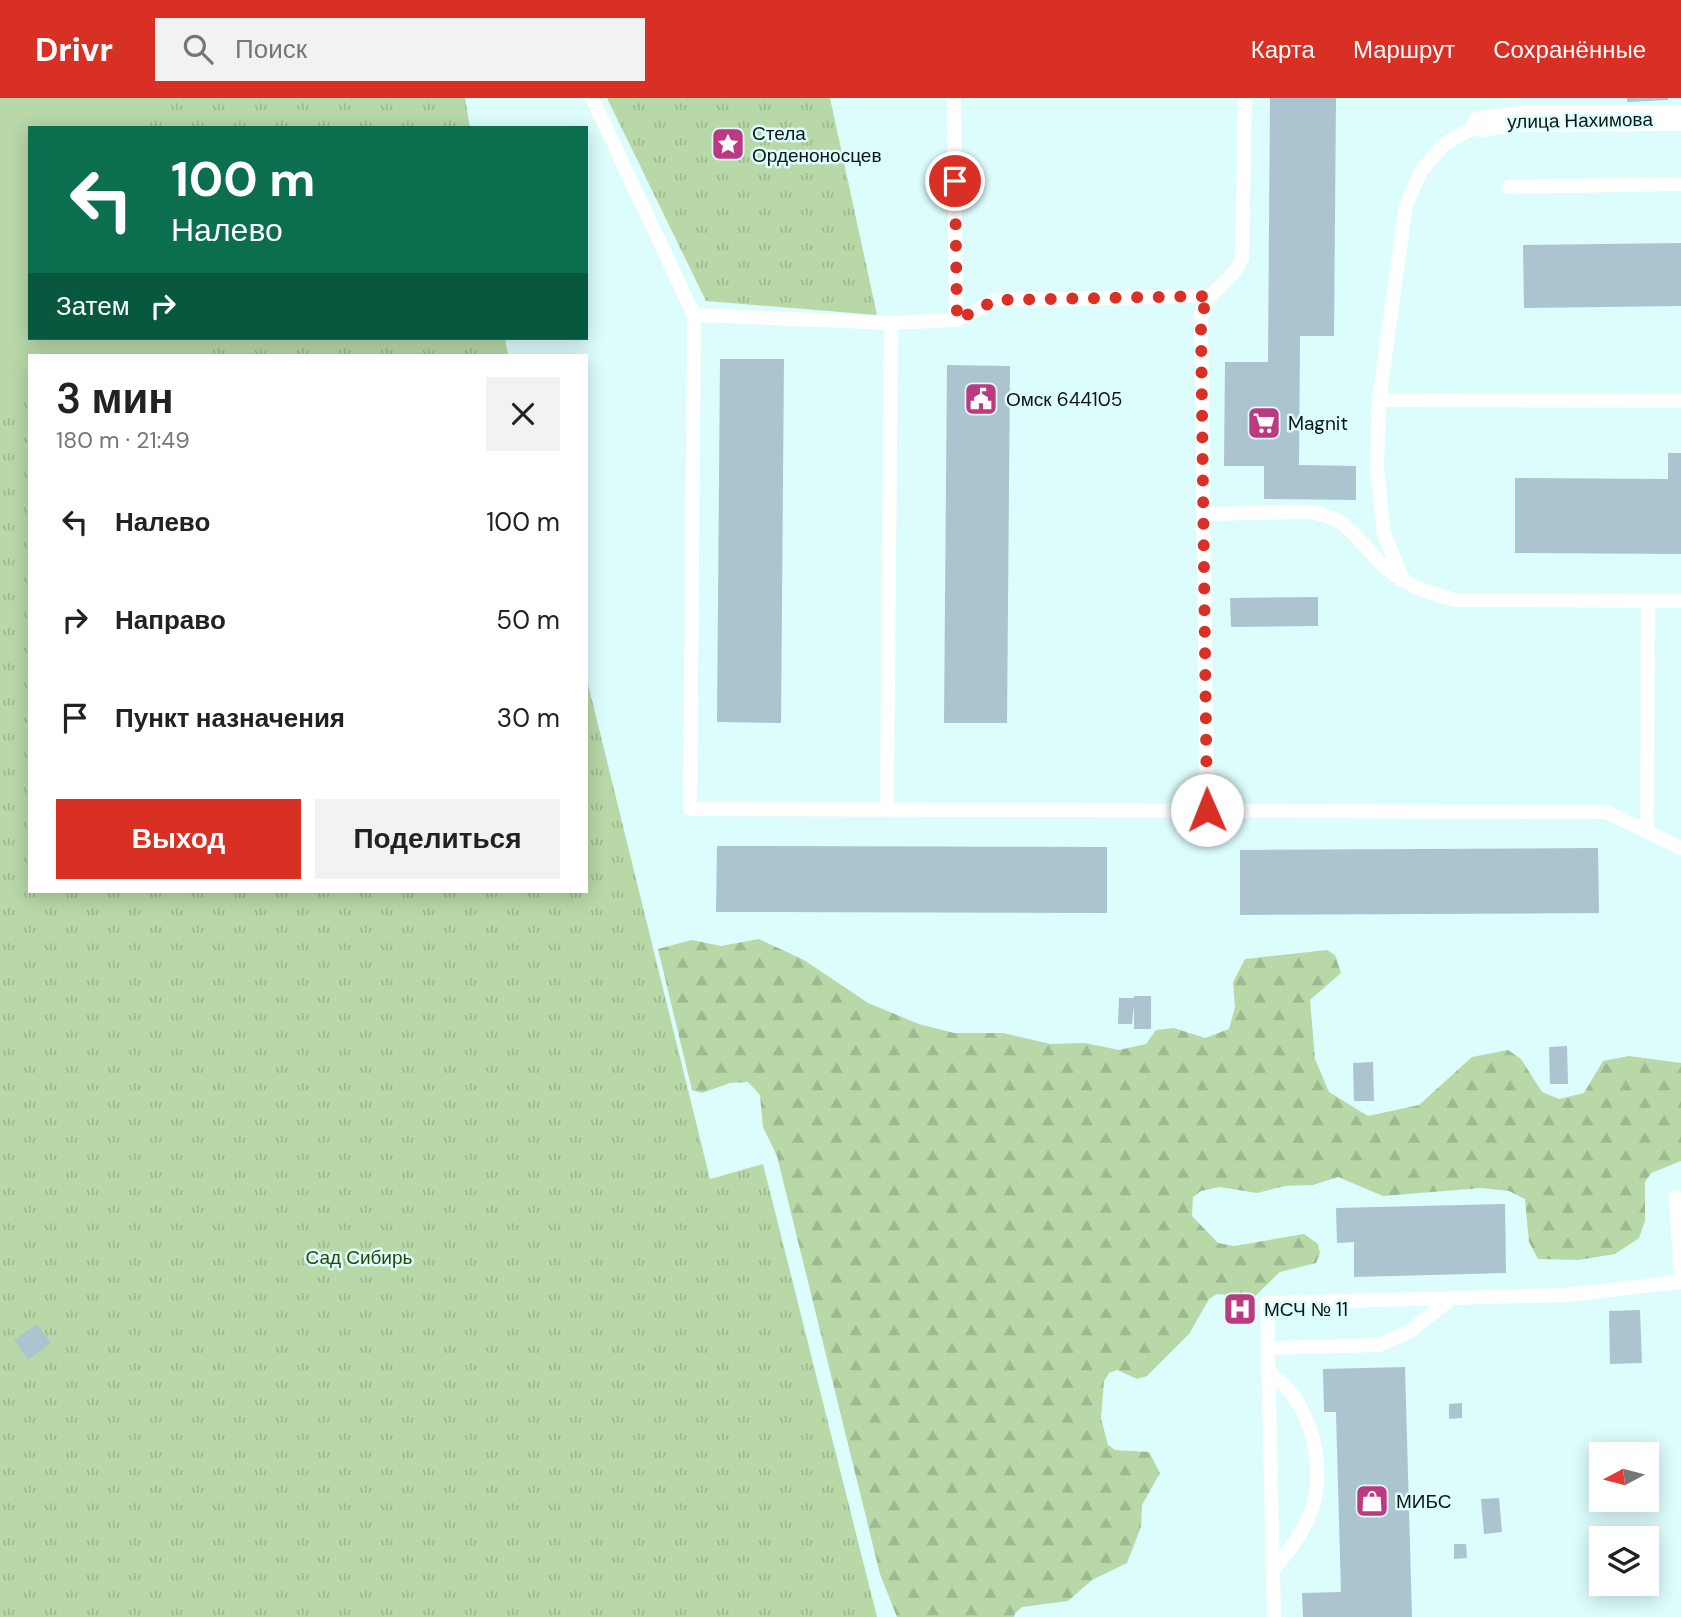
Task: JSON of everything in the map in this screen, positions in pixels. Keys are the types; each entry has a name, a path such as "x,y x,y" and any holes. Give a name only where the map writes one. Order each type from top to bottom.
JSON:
{"street":[{"name":"улица Нахимова","path":"1480,124 1516,119 1681,118"}],"lane":[{"path":"592,98 694,315 690,809 1606,812 1681,848"},
{"path":"954,98 957,320"},
{"path":"1207,810 1201,315 1210,296 1234,275 1242,258 1245,98"},
{"path":"1404,581 1384,534 1377,469 1378,400 1406,205 1420,171 1443,145 1480,124"},
{"path":"1509,187 1681,184"},
{"path":"694,315 891,323 957,320 996,300 1210,296"},
{"path":"887,809 891,323"},
{"path":"1378,400 1681,401"},
{"path":"1203,514 1322,514 1343,523 1387,568 1404,581 1432,594 1456,600 1681,601"},
{"path":"1647,830 1648,601"},
{"path":"1274,1617 1267,1303 1566,1295 1681,1280 1676,1197"},
{"path":"1268,1348 1379,1345 1409,1332 1452,1298"},
{"path":"1268,1371 1292,1394 1310,1426 1316,1454 1317,1482 1312,1510 1295,1544 1273,1570"}],"green space":[{"name":"Сад Сибирь","path":"0,98 465,98 470,126 28,126 28,340 505,340 508,354 28,354 28,893 588,893 588,684 710,1179 763,1164 877,1617 0,1617"},
{"path":"0,98 144,98 150,126 28,126 28,340 190,340 193,354 28,354 28,397 0,402"},
{"path":"607,98 830,98 877,315 706,301"},
{"path":"759,939 804,960 868,1003 919,1024 954,1033 1003,1033 1050,1044 1085,1043 1119,1050 1146,1044 1156,1030 1174,1028 1205,1038 1229,1029 1235,1007 1233,982 1245,959 1327,950 1335,955 1341,973 1310,1000 1315,1059 1329,1092 1368,1116 1419,1105 1472,1057 1508,1050 1521,1059 1542,1092 1559,1099 1584,1093 1603,1061 1629,1056 1681,1063 1681,1161 1651,1173 1645,1182 1645,1221 1639,1238 1615,1254 1578,1260 1538,1259 1529,1242 1525,1199 1509,1191 1481,1188 1383,1196 1338,1177 1313,1185 1285,1186 1257,1193 1220,1187 1201,1191 1193,1197 1192,1216 1218,1243 1234,1246 1304,1234 1318,1244 1320,1253 1316,1263 1280,1272 1254,1297 1217,1294 1209,1299 1189,1334 1147,1376 1137,1379 1117,1370 1109,1373 1104,1381 1101,1418 1108,1445 1115,1450 1149,1452 1160,1473 1142,1505 1141,1527 1127,1563 1092,1580 1068,1601 1022,1607 1014,1617 897,1617 880,1574 777,1156 763,1127 760,1095 748,1082 730,1083 702,1093 692,1090 658,949 692,940 721,946"}],"building":[{"path":"1270,98 1336,98 1334,336 1300,336 1299,465 1356,466 1356,500 1264,499 1264,466 1224,466 1225,362 1268,362"},
{"path":"1627,98 1668,98 1668,100 1627,102"},
{"path":"1681,243 1681,306 1524,308 1523,245"},
{"path":"720,359 784,359 781,723 717,722"},
{"path":"947,365 1010,366 1007,723 944,723"},
{"path":"1668,453 1681,453 1681,554 1515,553 1515,478 1668,479"},
{"path":"1318,597 1318,626 1231,627 1230,598"},
{"path":"717,846 1107,847 1107,913 716,912"},
{"path":"1598,848 1599,913 1240,915 1240,850"},
{"path":"1151,996 1151,1029 1134,1029 1134,1005 1132,1024 1118,1024 1119,998"},
{"path":"1567,1046 1568,1084 1550,1084 1549,1047"},
{"path":"1373,1062 1374,1101 1354,1101 1353,1063"},
{"path":"1505,1204 1506,1273 1354,1277 1354,1242 1337,1243 1336,1208"},
{"path":"1640,1310 1642,1363 1610,1364 1609,1311"},
{"path":"37,1324 51,1343 28,1360 14,1340"},
{"name":"МСЧ № 11","path":"1405,1367 1412,1617 1303,1617 1302,1593 1341,1592 1336,1412 1324,1412 1323,1369"},
{"path":"1462,1403 1462,1418 1449,1419 1449,1404"},
{"path":"1499,1498 1502,1532 1484,1534 1481,1499"},
{"path":"1454,1544 1466,1544 1467,1558 1454,1559"}],"place":[{"name":"Стела Орденоносцев","path":"728,144"},
{"name":"Омск 644105","path":"981,399"},
{"name":"Magnit","path":"1264,423"},
{"name":"МСЧ № 11","path":"1240,1309"},
{"name":"МИБС","path":"1372,1501"}],"route":[{"path":"955,181 957,320 996,300 1210,296 1201,315 1207,810"}]}
